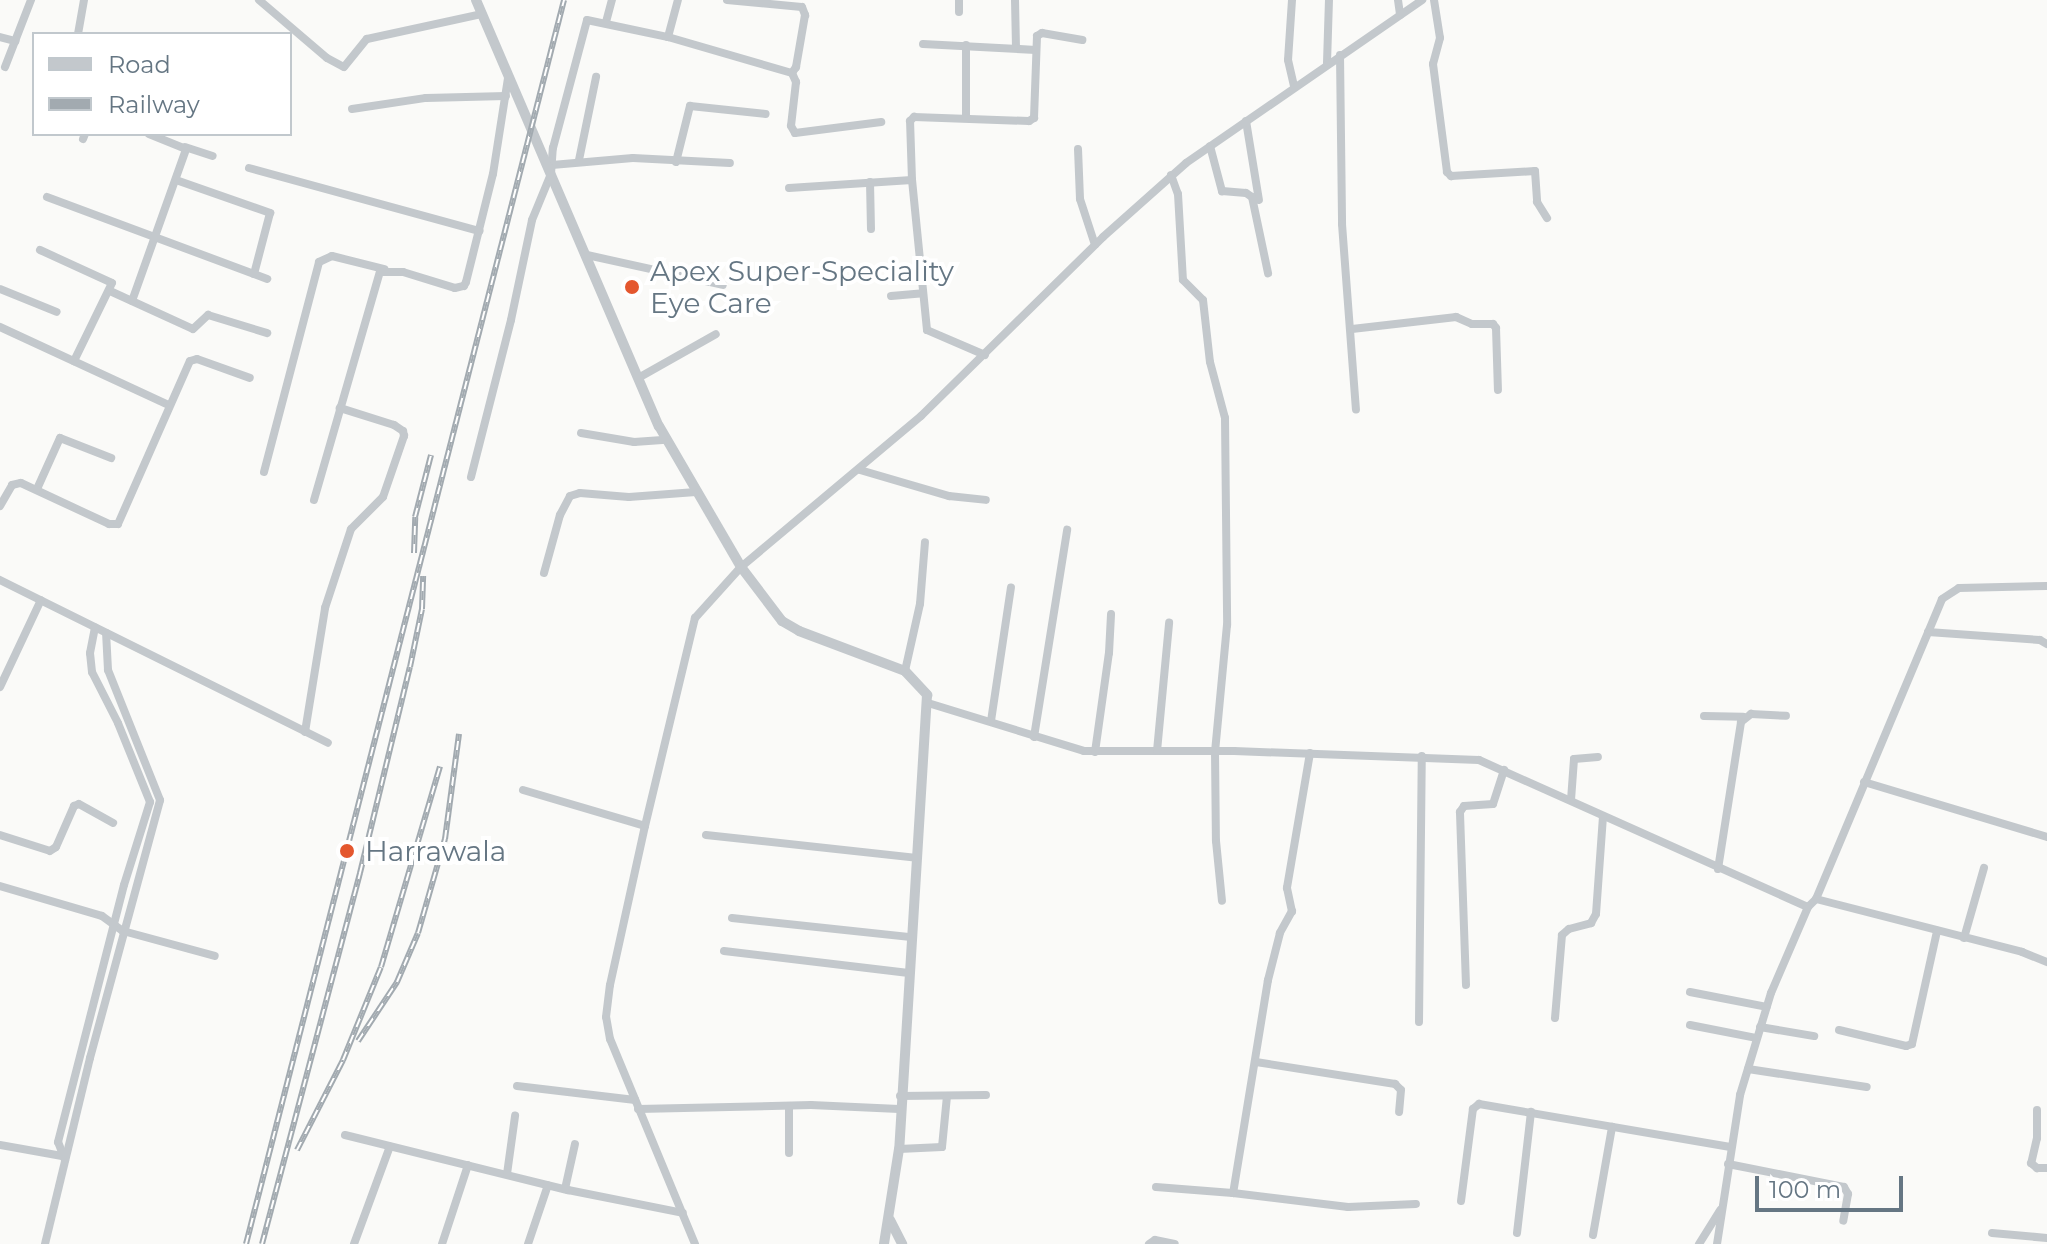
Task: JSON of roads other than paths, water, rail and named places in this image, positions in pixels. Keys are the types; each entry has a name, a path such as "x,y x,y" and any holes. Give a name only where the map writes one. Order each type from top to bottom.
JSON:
{"street":[{"path":"5,67 31,0"},
{"path":"78,32 84,0"},
{"path":"259,0 344,67 367,39 482,14"},
{"path":"476,0 666,440 741,567 782,621 799,631 905,671 920,683 928,703 899,1109 899,1149 884,1244"},
{"path":"606,22 612,0"},
{"path":"668,37 678,0"},
{"path":"727,0 802,7 805,15 796,67 792,73"},
{"path":"959,0 959,12"},
{"path":"1015,0 1016,47"},
{"path":"1292,0 1288,60 1294,87"},
{"path":"1327,63 1329,0"},
{"path":"1398,0 1400,15"},
{"path":"695,1244 610,1039 606,1017 610,985 645,826 695,618 741,567 860,470 985,355 1095,245 1171,175 1327,63 1422,0"},
{"path":"1434,0 1440,38 1433,64 1447,172 1461,176 1535,171 1537,202 1547,218"},
{"path":"471,477 511,320 532,220 552,170 553,148 587,20 668,37 792,73 796,82 791,126 795,133 881,122"},
{"path":"985,355 927,330 912,180 910,121 914,117 1034,118 1037,36 1042,33 1082,40"},
{"path":"0,37 15,41"},
{"path":"923,44 1036,50"},
{"path":"966,45 966,117"},
{"path":"1340,55 1342,224 1356,409"},
{"path":"579,160 596,77"},
{"path":"264,472 319,262 332,256 459,288 466,282 480,231 508,78"},
{"path":"352,109 426,98 506,96"},
{"path":"676,162 690,106 766,114"},
{"path":"1246,121 1259,200"},
{"path":"155,136 213,156"},
{"path":"1210,146 1222,191 1246,193 1252,197 1268,273"},
{"path":"132,301 156,239 185,147"},
{"path":"1078,149 1080,199 1095,245"},
{"path":"552,170 579,160 633,158 730,163"},
{"path":"249,168 480,231"},
{"path":"1171,175 1178,194 1183,280 1203,300 1210,362 1225,418 1228,613 1215,752 1217,850 1222,901"},
{"path":"176,180 268,210 270,216 254,274"},
{"path":"789,188 912,180"},
{"path":"870,182 871,229"},
{"path":"47,197 267,279"},
{"path":"40,250 112,283 74,361"},
{"path":"587,255 723,285"},
{"path":"314,500 377,276 384,269"},
{"path":"0,289 57,312"},
{"path":"110,291 193,329 208,315 267,333"},
{"path":"891,296 923,293"},
{"path":"1352,329 1456,317 1472,324 1493,324 1496,328 1498,390"},
{"path":"0,327 169,405"},
{"path":"640,377 716,334"},
{"path":"0,506 12,485 21,483 109,524 118,524 169,405 193,359 250,378"},
{"path":"305,732 325,608 351,529 383,497 404,436 403,431 394,425 340,408"},
{"path":"581,433 634,442 666,440"},
{"path":"37,489 60,438 111,458"},
{"path":"860,470 949,496 986,500"},
{"path":"544,573 560,515 570,496 580,493 629,497 696,492"},
{"path":"1034,737 1067,530"},
{"path":"905,671 920,604 925,542"},
{"path":"0,580 328,743"},
{"path":"1717,1244 1730,1147 1756,1038 1808,907 1816,899 1942,599 1952,590 2047,586"},
{"path":"991,721 1011,587"},
{"path":"0,687 41,600"},
{"path":"1095,752 1109,653 1111,614"},
{"path":"1157,751 1169,623"},
{"path":"64,1158 58,1142 115,924 155,800 92,672 90,653 95,627"},
{"path":"1928,632 2040,640 2047,644"},
{"path":"45,1244 155,800 108,670 106,633"},
{"path":"928,703 1034,737 1095,752 1310,753 1479,760 1808,907"},
{"path":"1704,716 1786,716"},
{"path":"1718,869 1743,717"},
{"path":"1233,1193 1268,980 1280,933 1292,911 1287,888 1310,753"},
{"path":"1419,1022 1422,756"},
{"path":"1571,800 1574,759 1598,757"},
{"path":"1466,985 1460,812 1464,806 1493,804 1504,770"},
{"path":"1864,782 2047,837"},
{"path":"523,790 645,826"},
{"path":"0,835 50,851 56,847 74,806 79,804 113,823"},
{"path":"1555,1018 1562,935 1569,929 1591,923 1596,914 1603,816"},
{"path":"706,835 917,858"},
{"path":"1964,938 1984,868"},
{"path":"0,886 77,907 115,924 123,931 215,956"},
{"path":"1816,899 2031,954 2047,962"},
{"path":"732,918 911,937"},
{"path":"1839,1030 1906,1046 1912,1044 1937,931"},
{"path":"724,951 909,973"},
{"path":"1690,992 1767,1007"},
{"path":"1690,1025 1756,1038"},
{"path":"1760,1027 1814,1036"},
{"path":"1256,1062 1395,1084 1401,1090 1399,1112"},
{"path":"1748,1069 1867,1087"},
{"path":"517,1086 636,1105 899,1109"},
{"path":"900,1096 986,1095"},
{"path":"899,1149 942,1147 947,1096"},
{"path":"1461,1201 1473,1109 1483,1103 1730,1147"},
{"path":"789,1106 789,1153"},
{"path":"2037,1110 2037,1138 2031,1163 2037,1168 2047,1168"},
{"path":"1517,1233 1531,1112"},
{"path":"507,1174 515,1116"},
{"path":"1593,1235 1612,1127"},
{"path":"345,1135 565,1189 683,1213"},
{"path":"565,1189 575,1144"},
{"path":"0,1145 64,1158"},
{"path":"354,1244 390,1146"},
{"path":"1728,1164 1844,1187 1848,1194 1843,1221"},
{"path":"442,1244 468,1165"},
{"path":"528,1244 548,1185"},
{"path":"1156,1187 1348,1207 1416,1204"},
{"path":"1699,1244 1721,1208"},
{"path":"890,1220 902,1244"},
{"path":"1992,1233 2047,1238"},
{"path":"1149,1244 1155,1240 1175,1244"}],"railway":[{"path":"246,1244 564,0"},
{"path":"414,553 415,517 431,455"},
{"path":"262,1244 360,873 410,667 422,609 423,576"},
{"path":"358,1041 397,982 418,933 445,839 459,734"},
{"path":"297,1150 343,1060 381,967 440,767"}],"place":[{"name":"Apex Super-Speciality Eye Care","path":"632,287"},
{"name":"Harrawala","path":"347,851"}]}
